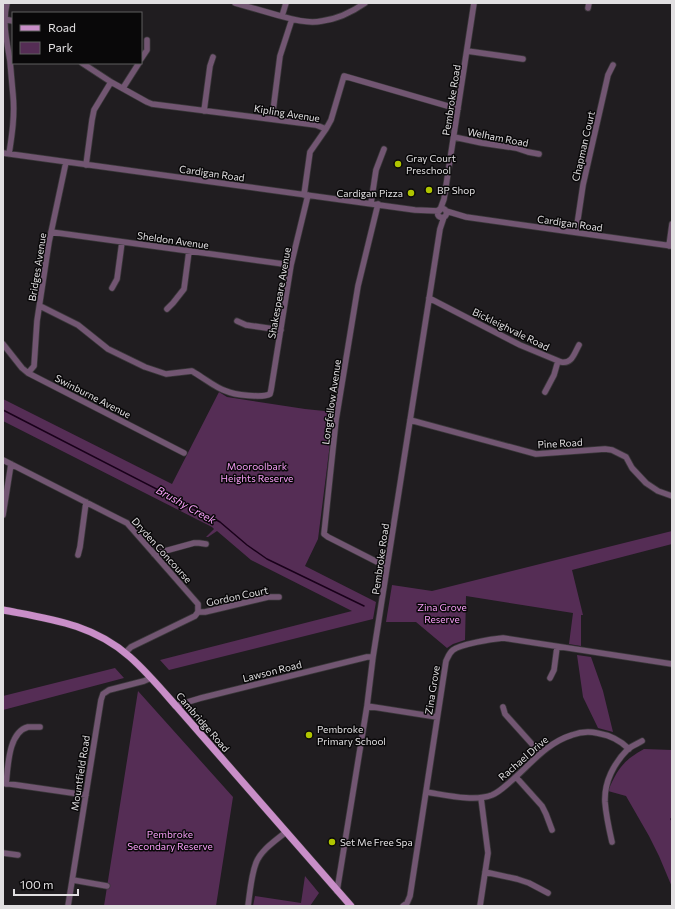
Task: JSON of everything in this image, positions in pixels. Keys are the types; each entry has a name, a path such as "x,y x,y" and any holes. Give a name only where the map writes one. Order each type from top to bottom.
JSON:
{"main road":[{"name":"Cambridge Road","path":"3,610 78,626 104,638 125,653 177,707 350,906"}],"street":[{"path":"6,154 14,119 10,64 4,19 7,3"},
{"path":"235,3 307,22 321,22 337,17 354,10 365,3"},
{"path":"282,16 286,3"},
{"name":"Pembroke Road","path":"337,891 367,706 373,657 474,3"},
{"path":"4,19 12,21"},
{"path":"272,119 280,56 292,19"},
{"path":"142,58 147,50 147,40"},
{"path":"467,51 523,59"},
{"path":"204,111 210,66 213,57"},
{"name":"Kipling Avenue","path":"84,64 147,102 204,111 272,119 326,129 331,120 344,76 458,109"},
{"path":"123,88 138,64"},
{"name":"Chapman Court","path":"576,232 583,185 608,75 613,65"},
{"path":"86,165 94,110 112,82"},
{"name":"Shakespeare Avenue","path":"40,306 78,325 108,349 145,367 166,374 192,371 225,391 231,393 260,396 270,394 292,265 306,195 310,152 312,147 326,129"},
{"name":"Welham Road","path":"454,137 516,148 539,154"},
{"path":"371,203 376,170 384,149"},
{"name":"Cardigan Road","path":"6,154 371,203 670,246"},
{"name":"Bridges Avenue","path":"28,373 34,366 37,321 49,242 66,162"},
{"name":"Longfellow Avenue","path":"378,204 358,286 336,420 324,534 387,567"},
{"path":"670,246 672,224"},
{"name":"Sheldon Avenue","path":"51,232 292,265"},
{"path":"112,288 117,279 122,242"},
{"path":"167,308 184,289 189,251"},
{"name":"Bickleighvale Road","path":"429,298 520,345 558,361 565,363 570,360 579,345"},
{"path":"237,321 246,325 281,330"},
{"name":"Swinburne Avenue","path":"3,344 22,368 28,373 184,453"},
{"path":"545,392 554,375 558,361"},
{"name":"Pine Road","path":"410,420 536,454 605,448 612,450 626,457 632,468 646,483 672,496"},
{"name":"Dryden Concourse","path":"3,460 127,523 196,602 199,607 198,612"},
{"path":"3,515 11,464"},
{"path":"78,555 86,502"},
{"path":"154,554 199,543 206,544"},
{"name":"Gordon Court","path":"198,612 205,612 268,596 279,597"},
{"path":"125,653 131,647 193,618 198,612"},
{"name":"Zina Grove","path":"403,906 407,903 410,896 446,661 448,655 453,650 495,638 503,638 672,664"},
{"path":"550,678 554,670 557,647"},
{"name":"Lawson Road","path":"177,707 181,704 209,696 367,657 373,657"},
{"name":"Mountfield Road","path":"68,906 103,694 109,690 150,678"},
{"path":"367,706 437,717"},
{"path":"503,707 505,714 540,753"},
{"path":"40,727 28,727 21,730 15,736 11,745 4,784 86,795"},
{"name":"Rachael Drive","path":"426,792 472,798 481,798 493,794 500,791 540,753 552,744 563,738 578,733 593,732 604,734 621,742 629,749"},
{"path":"612,842 605,801 607,782 617,762 629,749 642,741"},
{"path":"516,777 542,806 552,830"},
{"path":"480,906 488,853 481,798"},
{"path":"248,906 256,863 262,853 286,832"},
{"path":"3,854 18,855"},
{"path":"485,872 517,879 529,883 548,893"},
{"path":"73,880 107,886"}],"green space":[{"name":"Mooroolbark Heights Reserve","path":"219,392 227,397 334,412 318,539 305,566 376,602 373,619 169,670 160,660 352,611 251,560 217,531 206,537 214,529 212,527 3,421 3,399 172,484"},
{"name":"Zina Grove Reserve","path":"672,531 672,544 572,570 583,615 581,615 581,646 569,644 573,613 466,596 465,640 453,644 447,648 416,622 386,622 392,585 432,591"},
{"path":"577,655 591,657 603,691 613,732 598,728 583,697"},
{"path":"115,668 124,678 3,710 3,696"},
{"name":"Pembroke Secondary Reserve","path":"138,691 233,797 216,906 104,906"},
{"path":"644,749 672,750 672,887 649,836 626,796 608,791 618,771 626,761"},
{"path":"305,876 319,893 310,906 253,906 255,896 301,903"}],"waterway":[{"name":"Brushy Creek","path":"3,410 209,516 220,522 247,545 267,559 364,606"}],"place":[{"name":"Gray Court Preschool","path":"398,164"},
{"name":"BP Shop","path":"429,190"},
{"name":"Cardigan Pizza","path":"411,193"},
{"name":"Pembroke Primary School","path":"309,735"},
{"name":"Set Me Free Spa","path":"332,842"}]}
